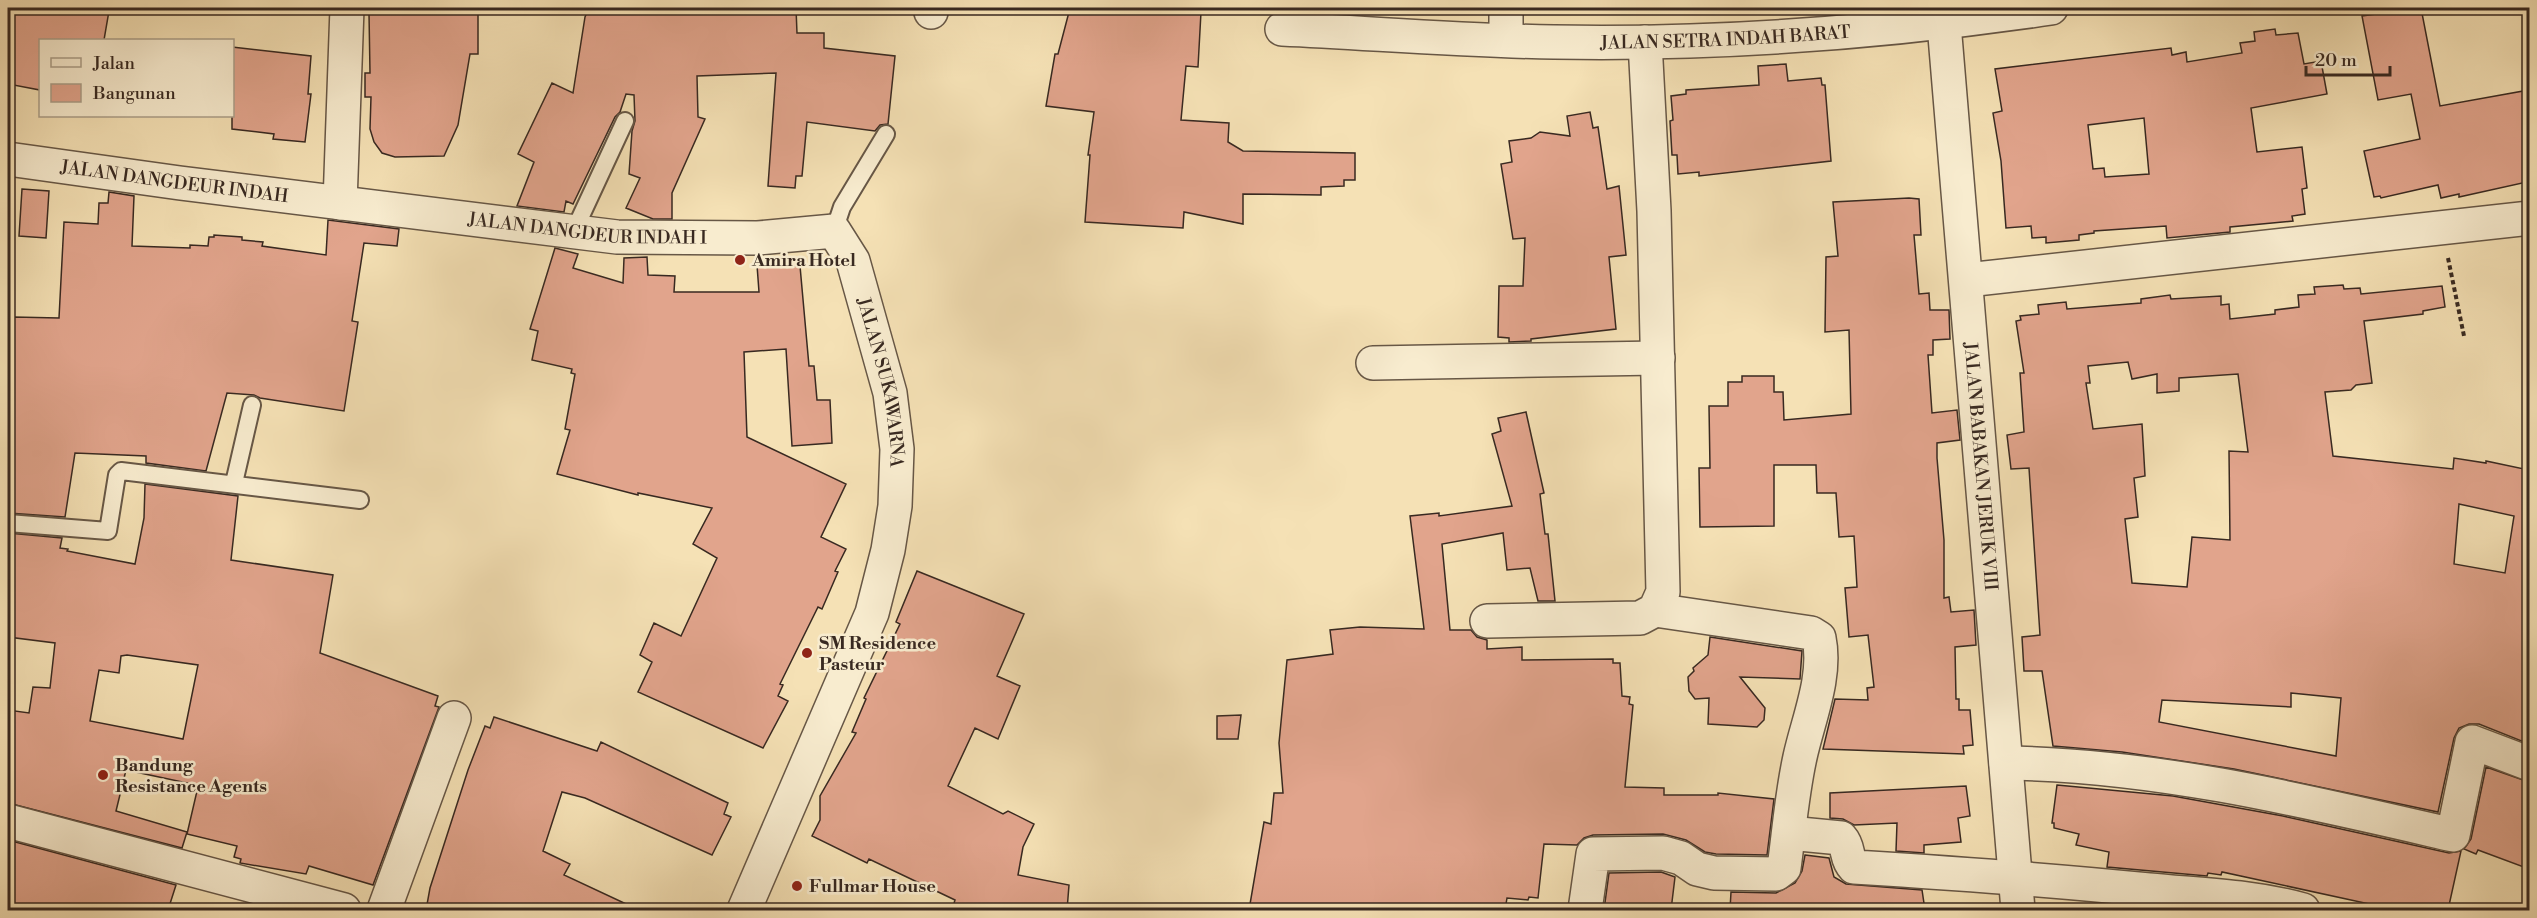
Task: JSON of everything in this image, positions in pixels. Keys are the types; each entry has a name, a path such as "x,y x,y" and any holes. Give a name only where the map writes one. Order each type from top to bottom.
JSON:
{"street":[{"path":"340,203 346,8"},
{"path":"1506,8 1506,40"},
{"name":"JALAN SETRA INDAH BARAT","path":"1282,29 1506,40 1645,42 1792,36 1944,24 2051,8"},
{"name":"JALAN BABAKAN JERUK VIII","path":"1944,24 2018,910"},
{"path":"1487,621 1640,618 1655,610 1664,592 1658,358 1645,42"},
{"name":"JALAN DANGDEUR INDAH","path":"8,159 340,203"},
{"name":"JALAN DANGDEUR INDAH I","path":"340,203 617,237 758,238 834,231"},
{"path":"1967,280 2529,218"},
{"name":"JALAN SUKAWARNA","path":"744,910 872,613 880,589 895,506 897,449 890,393 854,261 834,231"},
{"path":"1373,363 1658,358"},
{"path":"1585,910 1588,844 1681,858 1697,869 1714,873 1776,874 1784,868 1799,758 1814,703 1822,650 1819,638 1810,633 1655,610"},
{"path":"384,910 454,718"},
{"path":"2006,763 2107,768 2241,788 2453,835 2472,742 2529,764"},
{"path":"8,821 344,910"},
{"path":"1789,833 1841,838 1848,845 1848,862 1854,867 1947,875 2015,876 2259,900 2303,910"}],"lane":[{"path":"574,231 625,121"},
{"path":"834,231 842,207 886,134"},
{"path":"234,483 252,405"},
{"path":"8,523 108,531 117,475 121,471 360,500"}],"path":[{"path":"2443,228 2464,336"}],"building":[{"path":"8,8 84,8 109,11 104,39 39,39 39,90 8,84 13,44 8,30"},
{"path":"372,8 464,8 464,13 478,13 478,54 470,54 458,125 444,156 395,157 382,153 374,142 370,129 371,97 365,97 365,73 370,73 369,13 372,13"},
{"path":"589,8 796,8 797,33 824,33 824,48 895,56 888,124 880,125 875,131 807,122 802,176 796,176 795,188 768,186 776,73 697,76 698,117 705,119 672,193 672,219 653,219 626,208 640,178 629,174 632,131 635,121 634,95 626,94 620,112 615,117 573,204 566,201 564,212 517,206 534,162 518,154 552,83 573,93 585,17"},
{"path":"1078,8 1185,8 1184,12 1201,12 1198,67 1186,66 1181,120 1229,123 1228,142 1243,151 1355,153 1355,180 1344,180 1344,186 1321,187 1321,195 1243,194 1243,224 1184,212 1183,228 1085,222 1090,155 1088,155 1094,112 1046,106 1055,54 1058,54 1069,12 1076,14"},
{"path":"2375,8 2421,8 2440,106 2529,90 2529,170 2525,171 2527,182 2459,197 2459,194 2441,198 2438,185 2381,198 2380,196 2374,197 2364,151 2420,139 2411,94 2378,100 2362,16 2377,14"},
{"path":"2275,29 2276,35 2298,33 2304,64 2321,61 2327,94 2251,108 2257,152 2302,147 2307,188 2302,189 2305,214 2292,216 2293,221 2230,227 2230,232 2167,238 2166,226 2094,231 2094,233 2079,235 2079,240 2046,243 2046,237 2032,238 2031,226 2006,228 2001,161 1993,113 2002,111 1995,69 2171,48 2172,55 2186,52 2187,62 2242,53 2240,43 2255,41 2254,32","holes":["2144,118 2149,174 2105,177 2104,168 2093,169 2088,125"]},
{"path":"234,47 311,56 308,94 311,94 305,142 273,139 274,134 232,129"},
{"path":"1786,64 1788,81 1821,78 1822,85 1825,85 1831,161 1699,176 1699,172 1678,174 1677,155 1672,155 1671,96 1686,94 1686,90 1759,85 1758,66"},
{"path":"1590,112 1593,128 1598,127 1607,189 1619,186 1626,255 1609,257 1616,329 1509,342 1509,338 1498,337 1499,286 1523,286 1525,238 1513,239 1501,164 1512,162 1509,141 1531,138 1540,132 1570,136 1567,116"},
{"path":"22,189 49,191 46,238 19,236"},
{"path":"109,192 134,196 132,246 190,248 190,245 208,246 209,237 214,237 214,235 242,237 242,240 263,242 262,246 326,255 328,220 399,229 397,246 364,243 352,321 358,322 344,411 260,398 254,395 227,393 206,471 146,463 146,456 75,453 65,517 8,513 8,323 13,323 14,317 59,318 64,222 98,224 99,203 108,203"},
{"path":"1919,199 1921,235 1914,235 1919,294 1929,293 1930,310 1949,310 1950,339 1933,340 1933,355 1928,355 1932,413 1957,410 1960,440 1937,443 1937,458 1944,540 1944,598 1949,597 1951,612 1974,610 1976,645 1955,647 1956,699 1959,699 1959,710 1970,710 1973,745 1963,746 1964,754 1823,749 1835,699 1868,700 1867,688 1874,687 1868,635 1849,637 1845,588 1857,587 1854,536 1839,537 1836,493 1817,493 1816,465 1774,465 1774,526 1700,527 1699,468 1710,468 1709,406 1728,406 1728,382 1742,382 1742,376 1774,376 1774,392 1783,392 1784,420 1851,414 1849,330 1825,332 1826,257 1838,256 1833,202"},
{"path":"555,248 578,254 573,268 623,283 624,258 647,257 648,275 675,276 674,292 759,292 757,265 800,266 809,366 814,366 817,400 830,400 832,443 792,446 786,349 744,352 747,437 846,484 821,537 846,549 835,571 838,572 822,609 818,607 780,684 783,685 778,696 788,701 763,748 638,692 652,662 640,655 654,623 681,636 717,558 693,544 712,508 638,493 638,495 557,474 570,430 565,429 575,374 571,373 572,369 532,360 538,331 530,329"},
{"path":"2343,285 2344,289 2360,288 2361,294 2442,286 2445,307 2423,311 2423,314 2364,321 2372,383 2356,385 2351,390 2325,392 2333,456 2453,469 2454,458 2486,463 2486,461 2529,470 2529,744 2479,724 2469,724 2459,728 2454,738 2438,812 2234,769 2122,752 2053,746 2042,671 2024,671 2022,637 2040,635 2029,468 2011,469 2007,435 2024,432 2020,373 2024,373 2016,321 2021,320 2020,316 2039,314 2038,305 2066,302 2067,309 2141,303 2141,299 2170,295 2171,299 2221,296 2221,305 2229,304 2230,319 2275,314 2275,310 2299,307 2298,295 2315,294 2314,287","holes":["2128,362 2132,379 2157,374 2157,393 2179,391 2179,378 2238,374 2248,452 2229,451 2230,540 2192,537 2187,587 2132,583 2125,519 2138,517 2134,478 2145,476 2142,424 2093,429 2086,383 2090,383 2088,366","2459,504 2514,516 2505,573 2454,564","2291,693 2341,698 2336,756 2159,722 2162,700 2291,707"]},
{"path":"1526,412 1544,493 1540,494 1545,534 1548,534 1555,601 1538,601 1530,568 1507,570 1503,533 1442,544 1450,630 1471,630 1477,637 1487,640 1487,649 1522,647 1522,660 1613,659 1613,663 1620,663 1622,696 1630,697 1629,704 1633,705 1625,787 1664,788 1664,795 1718,795 1718,793 1774,799 1767,855 1705,852 1686,840 1663,834 1593,835 1584,838 1577,845 1544,844 1538,898 1529,897 1528,900 1507,898 1505,910 1249,910 1264,822 1271,824 1274,793 1283,793 1279,743 1287,660 1333,654 1330,630 1360,627 1424,629 1410,516 1439,513 1439,516 1512,506 1492,434 1501,431 1498,418"},
{"path":"145,484 238,496 231,560 333,575 320,653 438,696 435,706 439,707 373,885 309,866 306,874 240,863 241,859 234,857 237,846 187,834 197,791 191,789 192,784 126,770 116,811 187,832 182,848 8,803 8,710 29,713 33,687 50,688 55,643 8,637 8,533 62,538 60,548 68,549 67,551 135,564 144,518","holes":["121,656 198,665 183,739 90,721 99,670 119,673"]},
{"path":"917,571 1024,614 997,676 1020,686 998,739 975,728 948,786 1003,814 1008,811 1034,824 1023,847 1018,875 1069,885 1067,910 952,910 955,900 869,859 867,863 812,836 820,820 820,796 856,733 852,732 866,699 864,698 900,624 896,622"},
{"path":"1710,637 1802,651 1800,679 1740,677 1765,708 1764,720 1757,727 1708,724 1709,698 1695,699 1689,691 1688,677 1694,671 1693,668 1708,655"},
{"path":"1241,715 1238,739 1217,739 1217,716"},
{"path":"494,717 597,751 601,742 728,803 724,814 731,817 712,855 585,798 562,792 543,851 570,864 564,875 639,910 426,910 430,888 468,770 485,726 490,728"},
{"path":"2486,767 2529,782 2529,869 2478,850 2476,854 2464,849 2471,839"},
{"path":"2057,785 2173,796 2283,816 2449,853 2461,851 2448,910 2388,910 2388,908 2222,872 2221,875 2208,873 2207,876 2107,867 2109,852 2076,845 2079,834 2054,828 2054,823 2052,823"},
{"path":"1966,786 1970,816 1958,818 1961,842 1924,845 1924,853 1896,851 1897,823 1854,825 1843,819 1830,818 1830,793"},
{"path":"8,840 176,885 168,910 8,910"},
{"path":"1805,855 1829,858 1834,877 1846,884 1922,890 1925,910 1730,910 1731,892 1776,893 1795,883 1802,871"},
{"path":"1661,872 1675,877 1671,910 1604,910 1609,873"}],"place":[{"name":"Amira Hotel","path":"740,260"},
{"name":"SM Residence Pasteur","path":"807,653"},
{"name":"Bandung Resistance Agents","path":"103,775"},
{"name":"Fullmar House","path":"797,886"}]}
